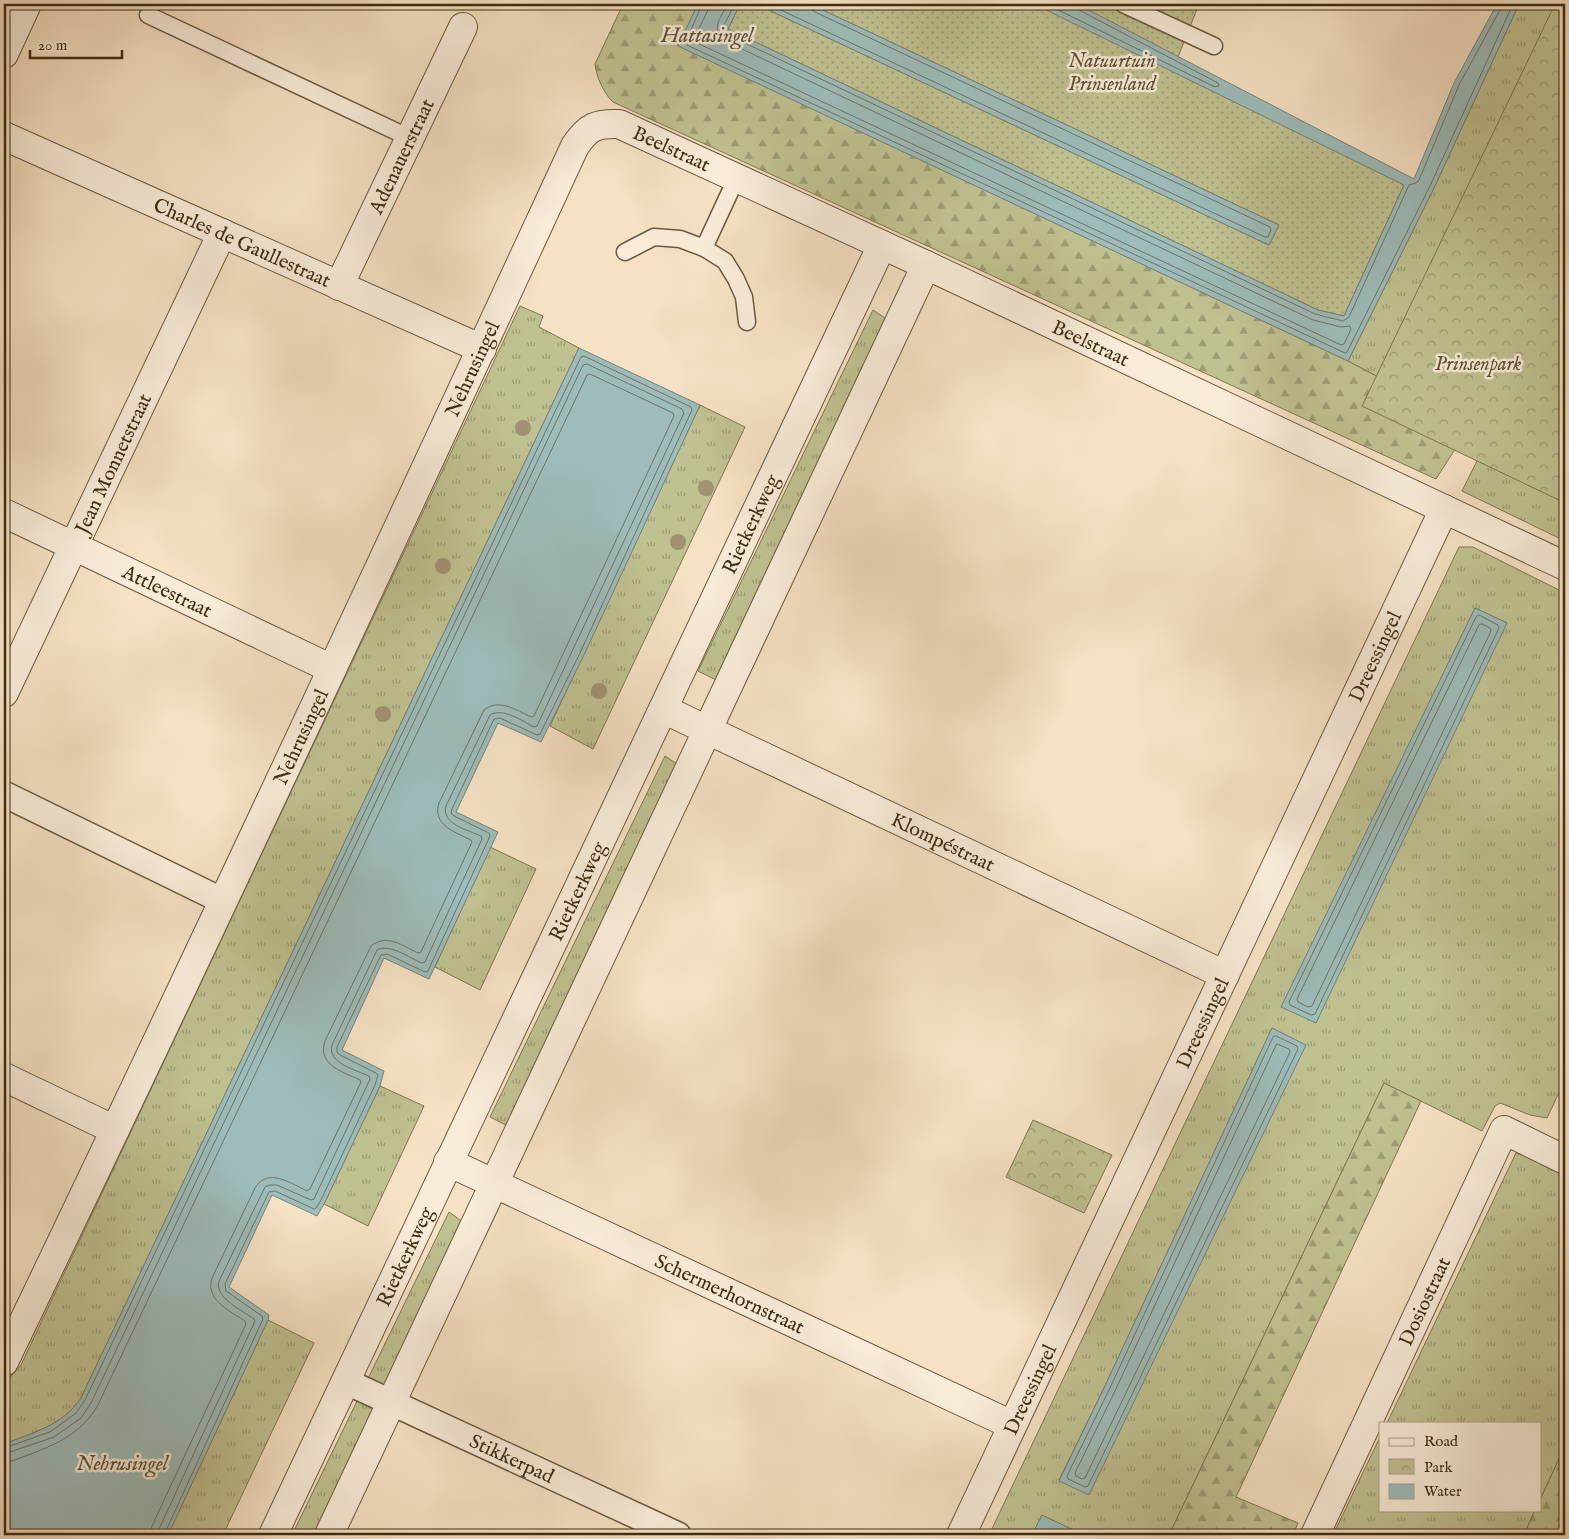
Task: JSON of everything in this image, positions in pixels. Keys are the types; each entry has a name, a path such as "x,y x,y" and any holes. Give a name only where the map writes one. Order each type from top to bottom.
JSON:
{"street":[{"path":"4,54 27,4"},
{"name":"Adenauerstraat","path":"339,286 463,27"},
{"name":"Beelstraat","path":"606,123 620,124 926,265 1565,566"},
{"name":"Nehrusingel","path":"4,1362 224,900 575,146 592,126 606,123"},
{"name":"Charles de Gaullestraat","path":"4,136 482,349"},
{"name":"Jean Monnetstraat","path":"4,693 222,233"},
{"name":"Rietkerkweg","path":"272,1535 882,245"},
{"path":"329,1535 926,265"},
{"name":"Dreessingel","path":"960,1535 1444,509"},
{"name":"Attleestraat","path":"4,512 332,670"},
{"name":"Klompéstraat","path":"662,708 1225,975"},
{"path":"4,794 224,900"},
{"path":"4,1077 115,1130"},
{"name":"Dosiostraat","path":"1315,1535 1504,1130 1565,1160"},
{"name":"Schermerhornstraat","path":"448,1162 1012,1425"},
{"name":"Stikkerpad","path":"345,1381 678,1535"}],"lane":[{"path":"1123,4 1214,46"},
{"path":"148,15 410,138"},
{"name":"Beelstraat","path":"704,248 736,179"},
{"path":"625,252 654,237 680,239 704,248 725,261 736,279 744,297 746,322"}],"green space":[{"path":"623,4 698,4 679,46 1348,361 1470,426 1436,479 613,102 601,85 595,64"},
{"name":"Natuurtuin Prinsenland","path":"740,4 756,4 1269,245 1279,225 810,4 1199,4 1178,57 1404,185 1344,316 1318,310 728,29"},
{"path":"1519,4 1565,4 1470,426 1348,361 1434,188"},
{"name":"Prinsenpark","path":"1555,4 1565,4 1565,491 1561,501 1362,406"},
{"path":"1565,285 1565,541 1462,491"},
{"path":"520,306 543,316 539,327 579,348 81,1398 74,1407 56,1422 4,1444 4,1384 21,1365"},
{"path":"873,310 891,322 722,683 698,671"},
{"path":"700,405 745,427 593,749 550,726"},
{"path":"1459,547 1473,547 1565,593 1565,1080 1547,1118 1530,1115 1500,1103 1495,1106 1482,1131 1384,1083 1170,1533 1175,1535 1070,1535 1073,1530 1042,1515 1032,1535 989,1535","holes":["1475,608 1507,623 1282,1007","1272,1028 1305,1045 1059,1480 1104,1388"]},
{"path":"665,756 683,768 514,1129 490,1117"},
{"path":"490,847 536,869 480,990 435,967"},
{"path":"1384,1083 1421,1101 1236,1497 1298,1523 1293,1535 1175,1535 1170,1533"},
{"path":"380,1086 424,1106 368,1226 324,1204"},
{"path":"1033,1120 1112,1155 1084,1213 1006,1177"},
{"path":"1516,1153 1565,1173 1565,1446 1542,1496 1542,1422 1387,1422"},
{"path":"449,1212 467,1225 322,1535 292,1535"},
{"path":"268,1320 314,1343 223,1535 168,1535"},
{"path":"1379,1439 1379,1512 1534,1512 1524,1535 1333,1535"},
{"path":"1565,1446 1565,1519 1558,1535 1524,1535 1534,1512 1542,1512 1542,1496"}],"water":[{"name":"Hattasingel","path":"698,4 740,4 728,29 1318,310 1344,316 1404,185 1034,4 1077,4 1414,179 1454,83 1497,4 1519,4 1434,188 1348,361 678,46"},
{"name":"Hattasingel","path":"756,4 810,4 1279,225 1269,245"},
{"name":"Nehrusingel","path":"579,348 700,405 583,657 541,742 498,723 456,812 498,832 429,979 384,958 342,1050 384,1071 380,1086 324,1204 317,1216 272,1195 229,1287 269,1315 268,1320 168,1535 4,1535 4,1444 56,1422 74,1407 81,1398"},
{"path":"1475,608 1507,623 1316,1023 1281,1007"},
{"path":"1272,1028 1306,1045 1089,1495 1059,1481"},
{"path":"1042,1515 1073,1530 1070,1535 1032,1535"}]}
